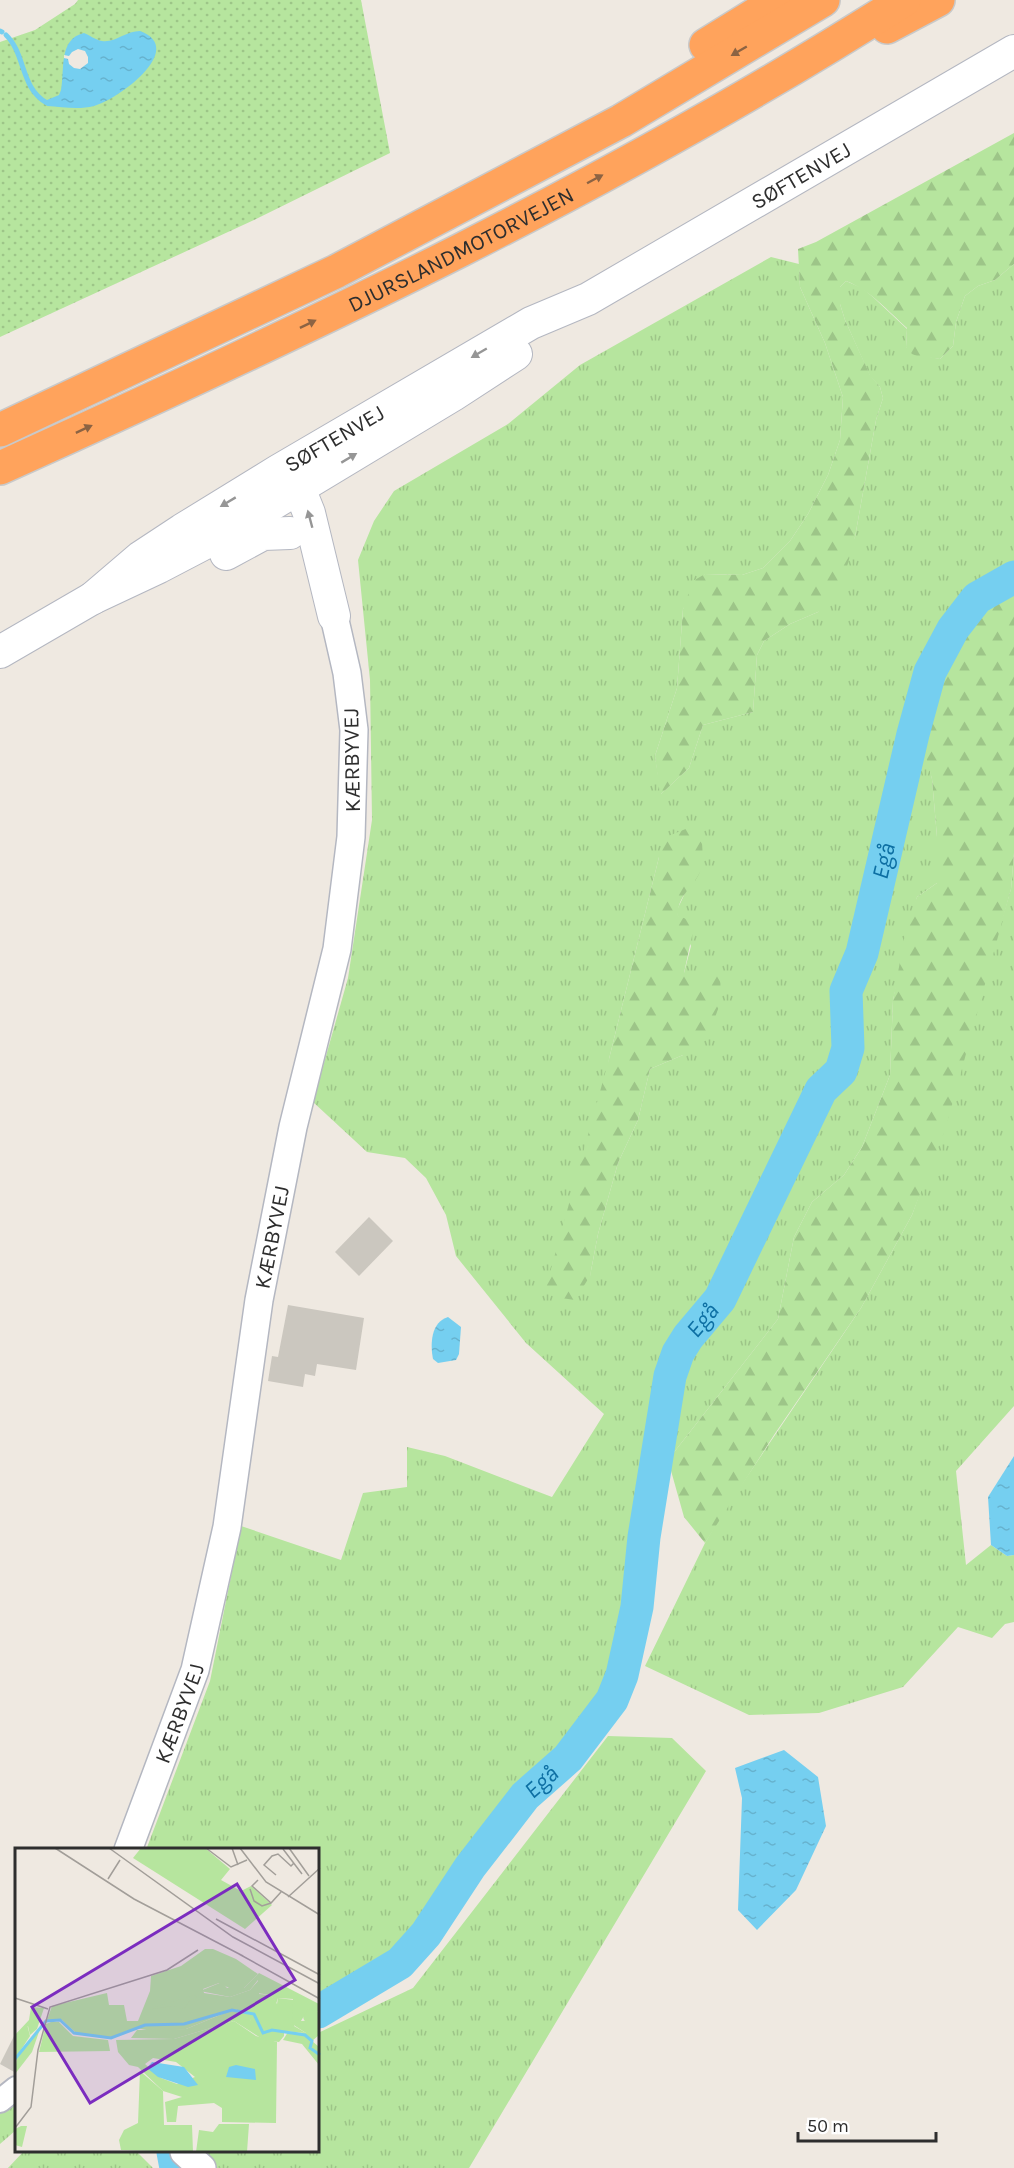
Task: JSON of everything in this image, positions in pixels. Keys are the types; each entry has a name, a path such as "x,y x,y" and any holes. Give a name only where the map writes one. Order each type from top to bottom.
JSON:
{"highway":[{"path":"0,417 184,328 482,175 622,96 784,11 821,0"},
{"name":"DJURSLANDMOTORVEJEN","path":"0,468 255,350 391,284 631,160 904,0"},
{"path":"745,95 916,13 938,0"},
{"name":"DJURSLANDMOTORVEJEN","path":"0,430 337,271 621,121 784,11"}],"main road":[{"name":"SØFTENVEJ","path":"0,652 93,598 226,532 284,487 531,323 588,299 1014,51"},
{"name":"SØFTENVEJ","path":"93,598 141,557 182,530 284,487"},
{"path":"284,487 290,533 334,616"},
{"path":"284,487 309,513 334,616"},
{"path":"123,584 176,576 208,563 263,534 290,533"}],"street":[{"name":"KÆRBYVEJ","path":"129,1848 195,1670 227,1527 259,1300 293,1127 337,949 351,837 354,730 347,674 334,616"},
{"path":"0,2101 15,2089"},
{"path":"186,2153 202,2168"}],"green space":[{"path":"78,0 361,0 390,153 254,220 0,337 0,42 35,30"},
{"path":"1014,133 1014,264 995,280 978,286 965,296 956,322 953,346 940,359 912,354 906,347 907,328 886,308 855,285 846,281 840,287 840,304 845,320 870,375 880,387 883,398 876,420 855,537 841,589 818,612 790,624 764,641 757,655 753,712 703,725 689,768 660,795 655,756 677,688 683,609 693,581 705,574 742,575 763,568 790,541 808,514 828,475 840,440 843,397 825,343 800,287 798,249 816,242"},
{"path":"771,257 799,264 800,287 825,343 843,397 840,440 828,475 808,514 790,541 763,568 742,575 705,574 683,609 677,688 655,756 661,794 689,768 703,725 753,712 757,655 764,641 790,624 818,612 855,537 876,420 883,398 880,387 870,376 845,320 840,304 840,287 846,281 862,288 907,329 906,347 940,359 953,346 956,322 965,296 978,286 995,280 1014,264 1014,577 955,612 917,706 932,779 937,837 937,883 917,897 893,1000 890,1075 862,1147 844,1175 812,1202 794,1237 778,1319 668,1460 652,1456 616,1681 566,1751 522,1789 404,1945 320,1994 320,1848 147,1848 210,1681 241,1526 341,1560 363,1493 407,1487 407,1447 445,1456 552,1497 604,1414 526,1343 456,1256 446,1215 426,1178 405,1158 367,1152 313,1102 348,978 372,820 370,680 358,560 374,521 394,491 508,424 580,365","holes":["659,857 685,893 678,908 678,916 691,946 684,973 683,1055 650,1069 638,1120 618,1163 598,1234 590,1276 609,1059"]},
{"path":"1014,577 1014,853 1011,889 946,1127 912,1215 861,1308 774,1435 705,1543 684,1517 668,1460 778,1319 794,1237 812,1202 844,1175 862,1147 890,1075 893,1000 907,923 917,897 937,883 937,837 932,779 920,734 917,706 953,629 977,598"},
{"path":"688,828 702,840 703,858 699,875 678,908 678,916 695,922 684,973 720,972 721,1001 710,1031 701,1043 683,1055 650,1069 638,1120 618,1163 598,1234 590,1276 575,1300 554,1297 546,1287 609,1059 659,857 666,837"},
{"path":"1014,853 1014,1406 956,1471 966,1565 991,1545 1007,1556 1014,1555 1014,1622 1005,1624 992,1638 958,1627 903,1687 819,1713 749,1715 645,1666 705,1543 723,1512 861,1308 912,1215 926,1176 1011,889"},
{"path":"608,1736 672,1738 706,1771 469,2168 216,2168 202,2153 320,2153 320,2032 413,1988"},
{"path":"15,2102 15,2131 0,2144 0,2114"},
{"path":"22,2153 138,2153 153,2168 8,2168"}],"water":[{"path":"140,31 153,39 156,49 153,61 131,84 105,102 94,106 76,108 47,106 47,100 59,95 66,48 76,36 84,33 97,40 107,41"},
{"path":"448,1317 461,1327 459,1354 456,1360 438,1363 433,1359 433,1334 438,1324"},
{"path":"1014,1456 1014,1555 1007,1556 991,1545 988,1497"},
{"path":"784,1750 818,1777 826,1826 796,1890 757,1930 738,1910 742,1798 735,1768"}],"pier":[{"path":"78,49 85,51 88,57 88,63 80,69 74,68 69,64 68,59 64,58 64,55 69,56"}],"building":[{"path":"369,1217 393,1241 359,1276 335,1252"},
{"path":"288,1305 364,1318 356,1370 317,1364 315,1376 305,1374 303,1387 268,1381 272,1356 278,1357"},
{"path":"15,2034 15,2072 0,2064"}],"waterway":[{"path":"6,35 17,52 32,89 47,103"},
{"name":"Egå","path":"320,2011 400,1963 426,1934 470,1867 525,1796 568,1758 612,1700 622,1675 637,1607 644,1537 670,1376 678,1353 688,1337 720,1299 821,1090 841,1071 848,1048 846,991 862,953 913,734 930,672 953,629 977,598 1014,577"},
{"name":"Egå","path":"173,2153 176,2168"}]}
